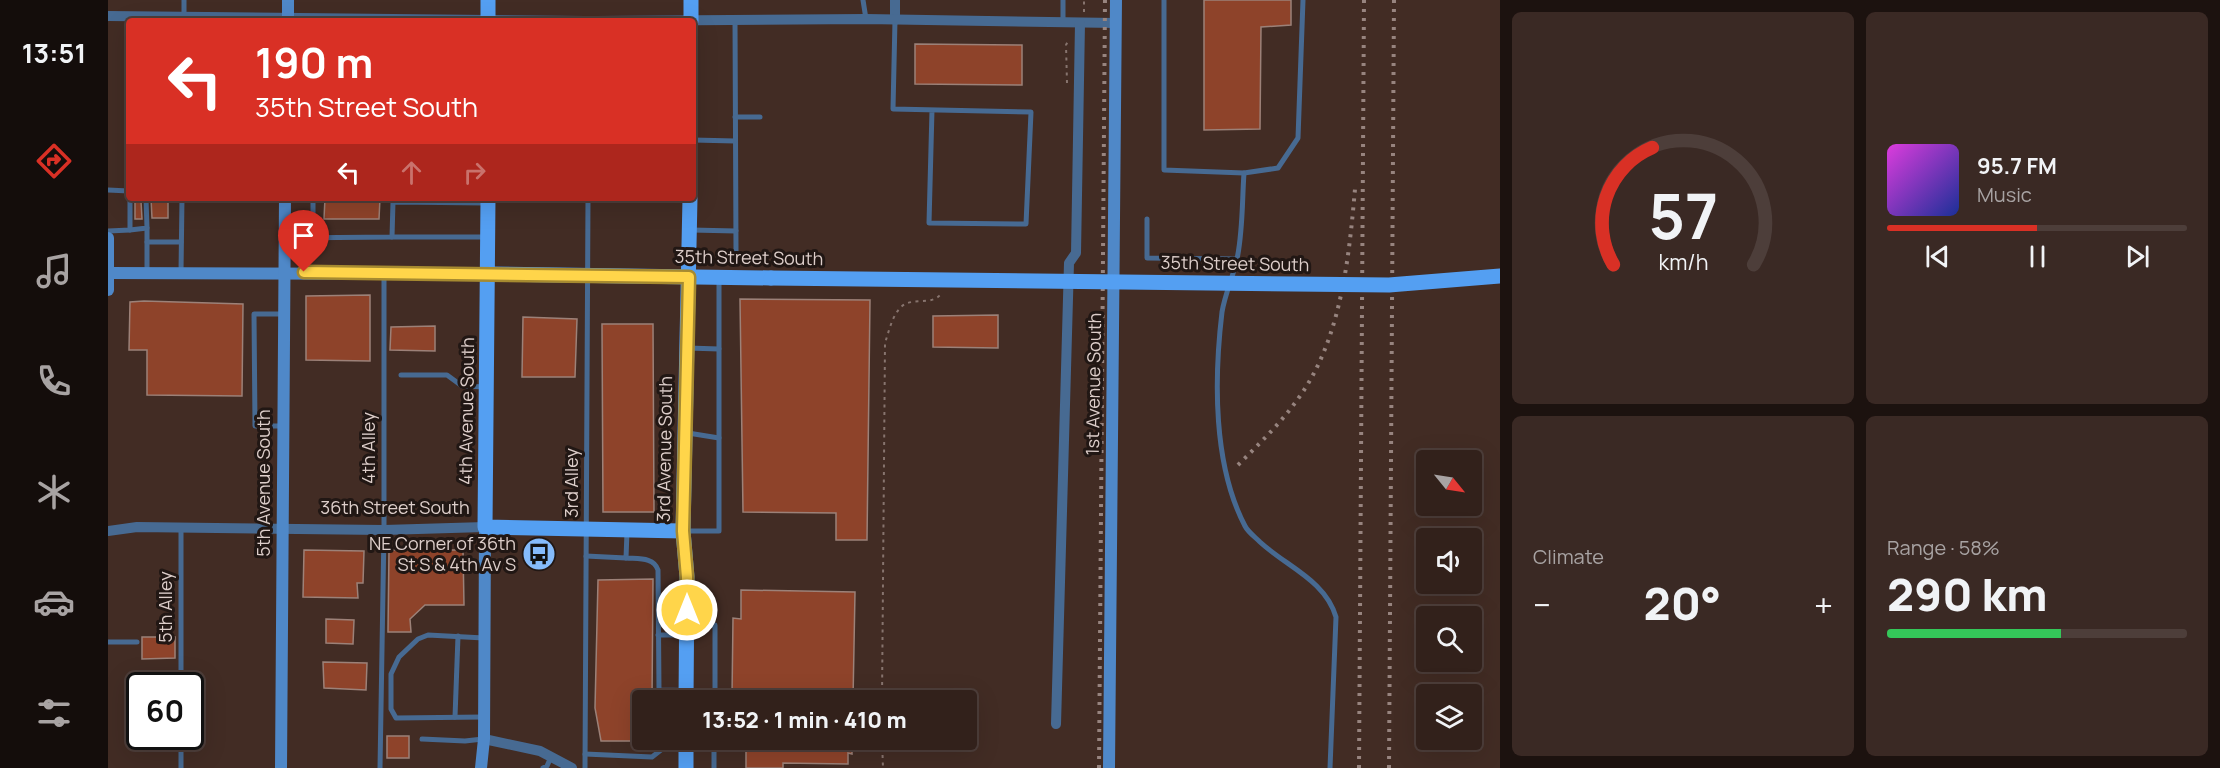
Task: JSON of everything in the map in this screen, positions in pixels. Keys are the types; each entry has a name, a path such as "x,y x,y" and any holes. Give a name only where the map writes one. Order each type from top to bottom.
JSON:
{"main road":[{"path":"488,0 488,18"},
{"path":"691,0 691,18"},
{"name":"4th Avenue South","path":"485,527 488,201"},
{"name":"3rd Avenue South","path":"686,690 687,577 683,531 690,201"},
{"name":"35th Street South","path":"489,274 1389,285 1500,276"},
{"name":"36th Street South","path":"485,527 683,531"},
{"path":"686,750 686,768"}],"street":[{"path":"288,0 288,18"},
{"path":"895,0 895,20"},
{"name":"1st Avenue South","path":"1109,768 1116,0"},
{"path":"108,16 159,18"},
{"path":"696,20 866,19 1063,22 1082,18 1116,23"},
{"name":"1st Avenue South","path":"1056,724 1068,279 1069,263 1076,253 1082,18"},
{"name":"5th Avenue South","path":"281,768 285,201"},
{"path":"108,238 108,290"},
{"name":"35th Street South","path":"108,273 489,274"},
{"name":"36th Street South","path":"108,531 137,527 384,530 485,527"},
{"name":"4th Avenue South","path":"482,768 485,527"},
{"path":"484,739 540,751 572,768"}],"lane":[{"path":"184,0 184,18"},
{"path":"863,0 866,19"},
{"path":"1063,0 1063,22"},
{"path":"1164,0 1164,170 1245,173 1278,168 1298,138 1303,0"},
{"path":"735,20 736,251"},
{"path":"895,20 893,110 932,110 1031,112 1026,224 929,222 932,110"},
{"path":"735,117 760,117"},
{"path":"696,140 735,141"},
{"path":"1245,173 1237,259 1222,310 1216,403 1224,468 1235,506 1246,529 1266,548 1310,580 1326,594 1332,604 1336,617 1330,768"},
{"path":"108,190 126,191"},
{"path":"130,201 130,230"},
{"path":"146,201 147,273"},
{"path":"181,272 182,201"},
{"path":"313,201 313,237"},
{"path":"392,237 393,202 440,201"},
{"name":"3rd Alley","path":"585,768 588,201"},
{"path":"1147,219 1148,258 1237,259"},
{"path":"108,231 147,228"},
{"path":"690,230 735,231"},
{"path":"284,238 489,237"},
{"path":"147,242 181,242"},
{"name":"4th Alley","path":"380,768 384,530 384,273"},
{"path":"683,531 720,531 719,277"},
{"path":"1068,279 1113,279"},
{"path":"282,426 255,426 254,314 284,314"},
{"path":"686,348 719,349"},
{"path":"401,375 447,375 462,386 487,388"},
{"path":"685,432 719,438"},
{"name":"5th Alley","path":"181,528 181,672"},
{"path":"626,558 627,531"},
{"path":"586,556 651,560 656,564 658,570 658,690"},
{"path":"658,635 715,625 715,690"},
{"path":"484,638 428,635 418,639 394,664 391,709 392,714 396,717 484,717"},
{"path":"455,717 458,636"},
{"path":"108,642 137,642"},
{"path":"422,739 465,741 484,739"},
{"path":"181,750 181,768"},
{"path":"585,754 652,758 661,750"},
{"path":"714,750 714,768"},
{"path":"543,768 547,766 551,757"}],"path":[{"path":"1082,18 1084,0"},
{"path":"882,690 885,343 893,318 901,307 911,302 933,300 938,298 942,292"},
{"path":"882,750 883,768"}],"building":[{"path":"1204,0 1291,0 1291,25 1261,27 1260,129 1204,130"},
{"path":"915,44 1022,45 1022,85 915,84"},
{"path":"135,201 141,201 142,219 135,219"},
{"path":"151,201 168,201 168,218 152,218"},
{"path":"325,201 380,201 379,219 324,219"},
{"path":"370,295 370,361 306,360 306,296"},
{"path":"740,299 870,300 867,540 836,540 836,513 743,512"},
{"path":"130,302 243,304 242,396 147,395 147,350 129,350"},
{"path":"998,315 998,348 933,347 933,316"},
{"path":"523,317 577,319 575,377 522,377"},
{"path":"602,324 653,324 654,512 603,512"},
{"path":"435,326 435,351 390,350 391,327"},
{"path":"304,550 364,551 363,583 357,583 358,598 303,597"},
{"path":"389,550 463,550 464,605 425,605 410,619 411,632 388,632"},
{"path":"653,579 652,690 632,690 632,741 601,741 595,708 598,580"},
{"path":"741,590 855,592 853,690 732,690 733,618 741,619"},
{"path":"326,619 354,620 353,644 326,643"},
{"path":"142,637 175,637 175,658 142,659"},
{"path":"323,662 367,663 366,690 324,688"},
{"path":"387,736 409,736 409,758 387,758"},
{"path":"746,750 852,750 852,754 848,753 848,764 783,763 783,768 746,768"}],"railway":[{"path":"1099,768 1105,0"},
{"path":"1359,768 1364,0"},
{"path":"1389,768 1394,0"},
{"path":"1238,465 1293,406 1314,373 1325,349 1341,297 1350,242 1355,189"}],"place":[{"name":"NE Corner of 36th St S & 4th Av S","path":"539,554"}],"route":[{"path":"304,272 689,277 683,531 687,610"}]}
